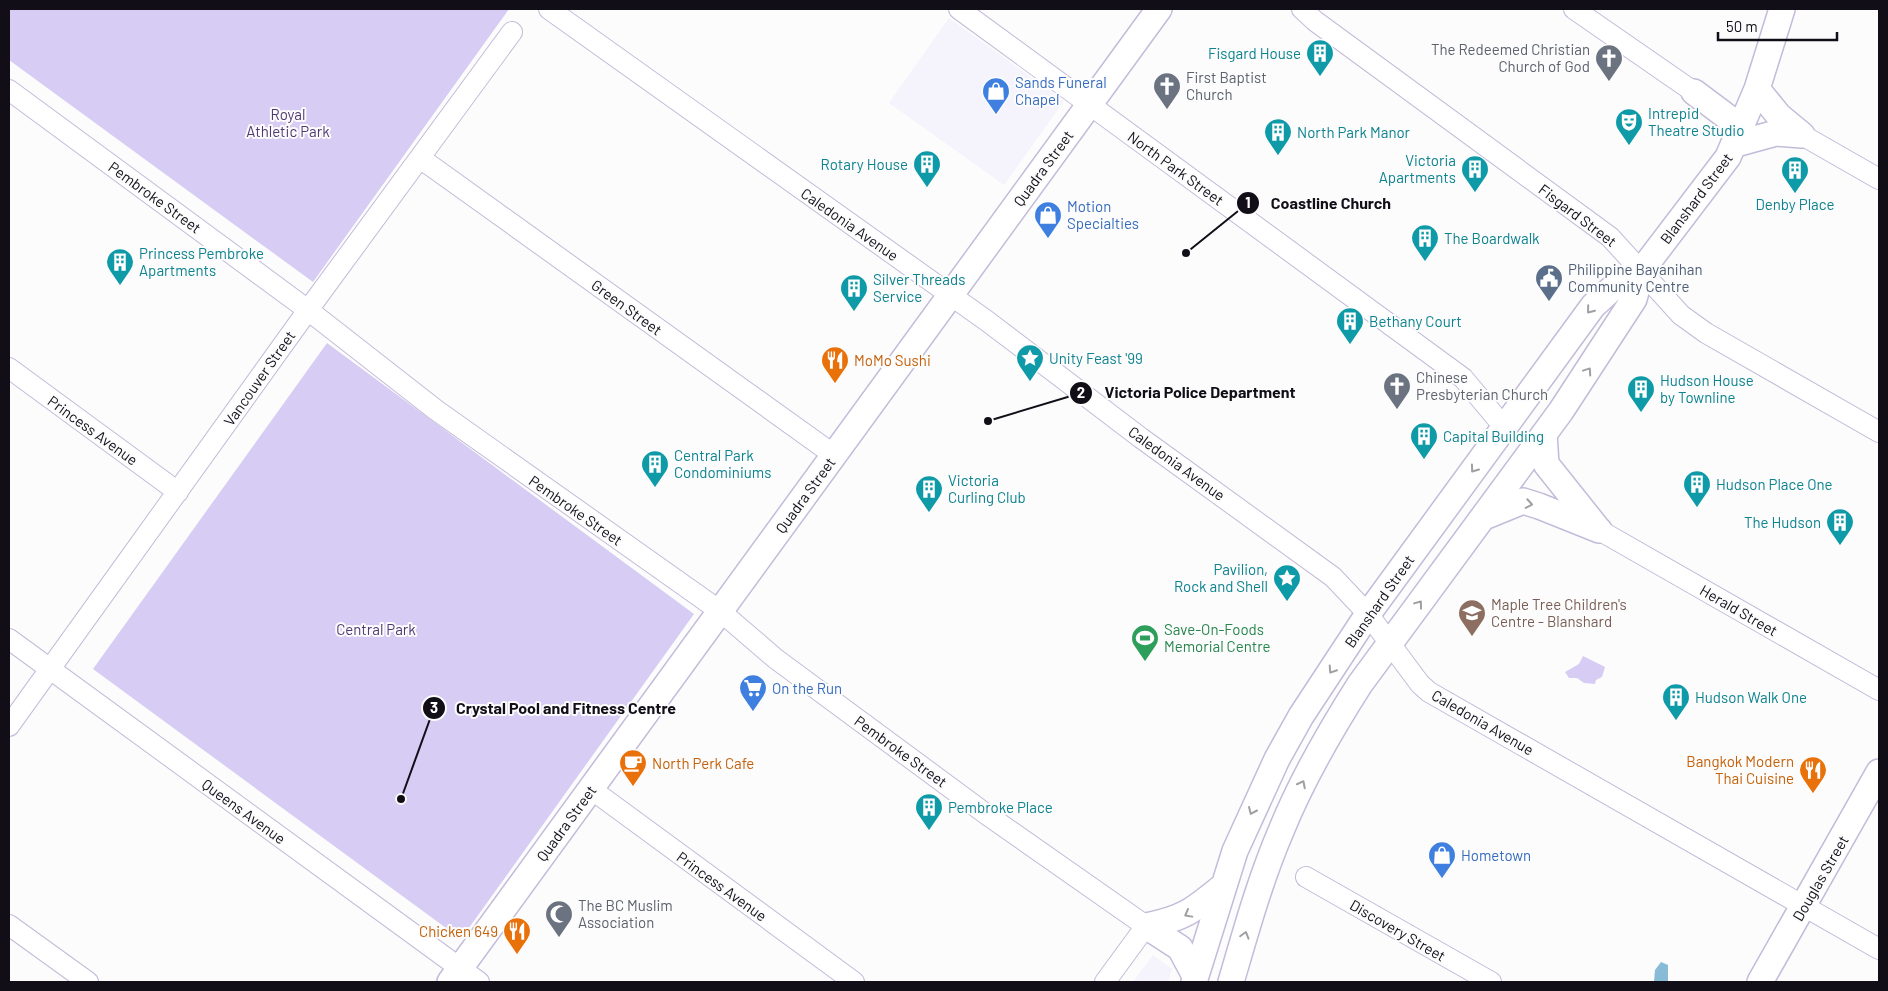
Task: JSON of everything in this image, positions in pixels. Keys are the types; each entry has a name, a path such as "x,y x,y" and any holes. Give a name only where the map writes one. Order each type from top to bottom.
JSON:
{"main road":[{"name":"Quadra Street","path":"463,978 591,789 1159,9"},
{"name":"Blanshard Street","path":"1232,982 1263,877 1298,792 1335,724 1390,643 1544,434 1622,319 1635,297 1642,270 1728,157 1739,136 1754,97 1782,9"},
{"path":"1694,92 1705,91 1754,97 1802,135"},
{"path":"1694,92 1739,136 1802,135"},
{"name":"Blanshard Street","path":"1194,979 1235,851 1276,759 1302,716 1368,614 1593,306 1617,284 1642,270"},
{"path":"1544,434 1546,464 1598,530"},
{"path":"1484,517 1523,501 1598,530"},
{"name":"Douglas Street","path":"1760,982 1879,772"},
{"path":"1146,926 1173,921 1189,914 1222,887"},
{"path":"1146,926 1180,948 1194,979"}],"street":[{"name":"Caledonia Avenue","path":"549,9 951,295 1141,438 1333,577 1368,614 1420,684 1429,692 1879,949"},
{"name":"North Park Street","path":"959,9 1463,378 1504,427"},
{"name":"Fisgard Street","path":"1302,9 1315,21 1610,237 1681,315 1706,333 1879,432"},
{"path":"1574,9 1694,92"},
{"name":"Vancouver Street","path":"9,726 308,310 512,32"},
{"name":"Pembroke Street","path":"9,90 308,310 443,415 720,612 792,671 986,814 1146,926"},
{"path":"1802,135 1879,178"},
{"name":"Green Street","path":"420,158 834,456"},
{"name":"Princess Avenue","path":"9,368 178,492"},
{"name":"Herald Street","path":"1598,530 1879,690"},
{"name":"Queens Avenue","path":"9,639 463,978"},
{"name":"Princess Avenue","path":"591,789 854,982"},
{"name":"Discovery Street","path":"1306,877 1491,982"},
{"path":"9,925 88,982"},
{"path":"1105,982 1146,926"}],"shaded area":[{"path":"949,18 1064,101 1004,185 889,103"},
{"path":"1153,955 1172,969 1168,982 1133,982"}],"green space":[{"name":"Royal Athletic Park","path":"9,9 509,9 313,282 9,60"},
{"name":"Central Park","path":"327,343 694,614 461,939 93,669"},
{"path":"1583,656 1605,667 1602,677 1596,680 1595,684 1584,683 1577,678 1569,678 1565,672 1579,664"}],"water":[{"path":"1661,962 1668,965 1668,982 1654,982 1655,970"}],"place":[{"name":"Fisgard House","path":"1320,77"},
{"name":"The Redeemed Christian Church of God","path":"1609,82"},
{"name":"First Baptist Church","path":"1167,110"},
{"name":"Sands Funeral Chapel","path":"996,115"},
{"name":"Intrepid Theatre Studio","path":"1629,146"},
{"name":"North Park Manor","path":"1278,156"},
{"name":"Rotary House","path":"927,188"},
{"name":"Victoria Apartments","path":"1475,193"},
{"name":"Denby Place","path":"1795,194"},
{"name":"Motion Specialties","path":"1048,239"},
{"name":"Coastline Church","path":"1186,253"},
{"name":"The Boardwalk","path":"1425,262"},
{"name":"Princess Pembroke Apartments","path":"120,286"},
{"name":"Philippine Bayanihan Community Centre","path":"1549,302"},
{"name":"Silver Threads Service","path":"854,312"},
{"name":"Bethany Court","path":"1350,345"},
{"name":"Unity Feast '99","path":"1030,382"},
{"name":"MoMo Sushi","path":"835,384"},
{"name":"Chinese Presbyterian Church","path":"1397,410"},
{"name":"Hudson House by Townline","path":"1641,413"},
{"name":"Victoria Police Department","path":"988,421"},
{"name":"Capital Building","path":"1424,460"},
{"name":"Central Park Condominiums","path":"655,488"},
{"name":"Hudson Place One","path":"1697,508"},
{"name":"Victoria Curling Club","path":"929,513"},
{"name":"The Hudson","path":"1840,546"},
{"name":"Pavilion, Rock and Shell","path":"1287,602"},
{"name":"Maple Tree Children's Centre - Blanshard","path":"1472,637"},
{"name":"Save-On-Foods Memorial Centre","path":"1145,662"},
{"name":"On the Run","path":"753,712"},
{"name":"Hudson Walk One","path":"1676,721"},
{"name":"North Perk Cafe","path":"633,787"},
{"name":"Bangkok Modern Thai Cuisine","path":"1813,794"},
{"name":"Crystal Pool and Fitness Centre","path":"401,799"},
{"name":"Pembroke Place","path":"929,831"},
{"name":"Hometown","path":"1442,879"},
{"name":"The BC Muslim Association","path":"559,938"},
{"name":"Chicken 649","path":"517,955"}]}
